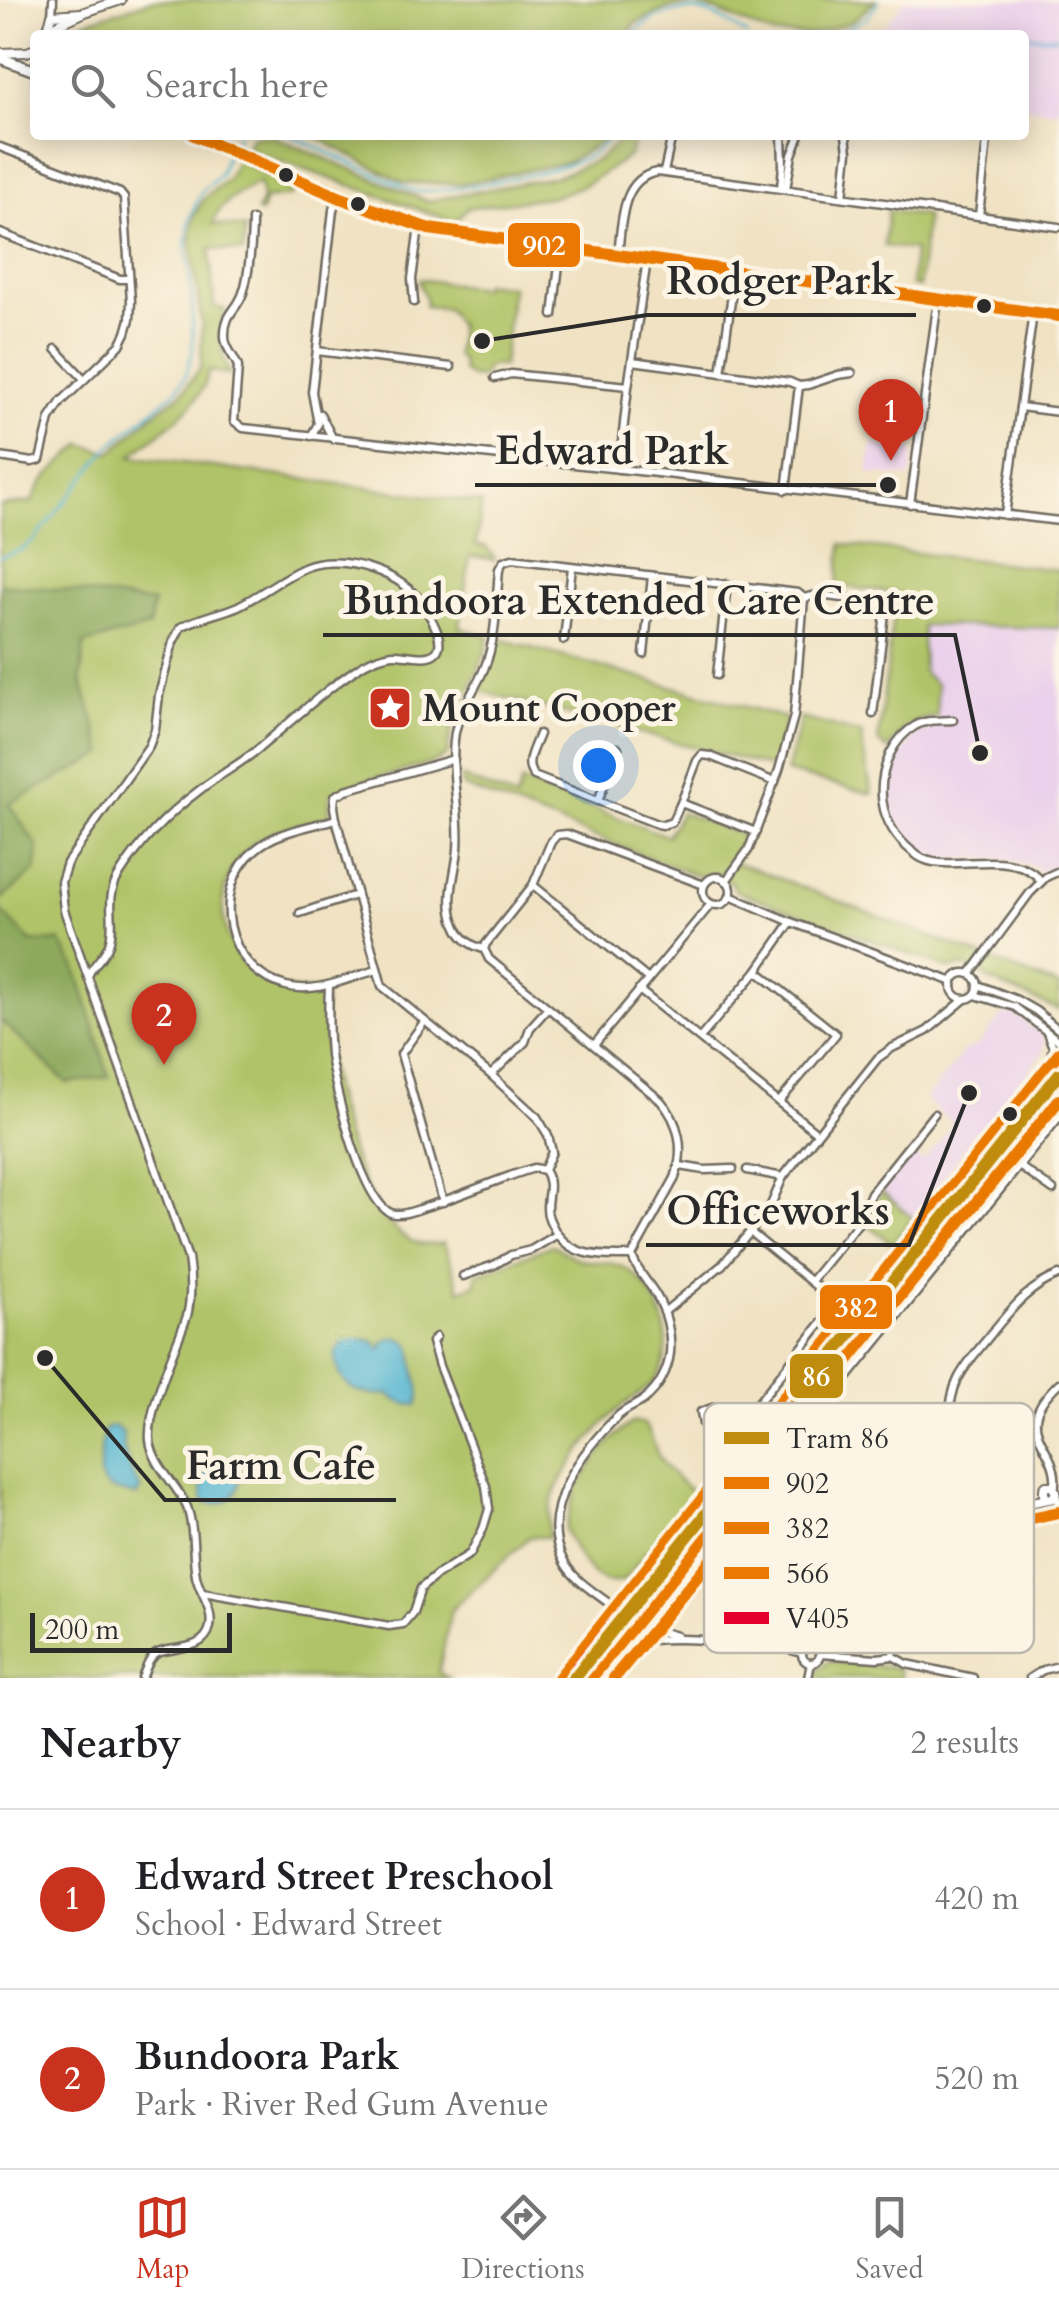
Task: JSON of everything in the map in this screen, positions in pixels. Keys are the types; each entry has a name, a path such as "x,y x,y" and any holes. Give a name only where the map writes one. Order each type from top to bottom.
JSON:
{"highway":[{"path":"778,1403 1059,1054"},
{"path":"817,1403 974,1214 1059,1100"},
{"path":"559,1678 704,1496"},
{"path":"591,1678 600,1672 704,1541"},
{"path":"616,1609 640,1620"}],"main road":[{"path":"0,55 30,67"},
{"path":"207,140 418,226 1059,316"}],"street":[{"path":"48,30 54,0"},
{"path":"51,30 85,12 121,0"},
{"path":"52,15 85,12"},
{"path":"0,55 30,51"},
{"path":"664,172 671,140"},
{"path":"782,140 784,189"},
{"path":"784,189 798,140"},
{"path":"843,197 847,140"},
{"path":"979,216 987,140"},
{"path":"0,147 120,193 124,198 130,320 120,345 61,402 50,420 43,456 37,461 0,457"},
{"path":"618,256 628,194 644,176 664,172 1059,227"},
{"path":"311,436 318,424 312,392 332,210 338,196"},
{"path":"252,220 244,291 229,314 225,335 238,367 234,421 243,428 1059,521"},
{"path":"414,302 412,279 418,226"},
{"path":"0,233 128,279"},
{"path":"553,316 560,248"},
{"path":"619,469 647,260"},
{"path":"721,372 735,272"},
{"path":"910,504 938,300"},
{"path":"1005,515 1033,313"},
{"path":"56,349 84,379"},
{"path":"317,352 451,367"},
{"path":"632,361 799,386 852,373"},
{"path":"495,378 511,374 628,386"},
{"path":"786,490 799,386"},
{"path":"1020,407 1059,412"},
{"path":"316,409 333,439"},
{"path":"616,1609 576,1578 564,1562 556,1538 556,1515 569,1480 598,1438 620,1414 646,1398 666,1372 671,1351 669,1328 656,1295 632,1256 675,1178 679,1137 666,1107 489,959 484,949 472,945 454,922 451,890 458,848 454,739 491,646 503,562 512,559 727,584 798,593 804,598"},
{"path":"88,976 108,947 110,895 119,876 143,844 182,804 368,662 388,655 430,656 436,652 438,635 422,602 404,586 378,571 343,564 316,564 254,598 189,622 176,632 148,746 63,874 64,910 188,1258 191,1278 191,1302 150,1434 156,1458 188,1510 196,1575 211,1624 206,1635 194,1645 159,1652 148,1663 142,1678"},
{"path":"564,640 572,567"},
{"path":"644,654 652,576"},
{"path":"716,674 727,584"},
{"path":"804,598 818,595 878,602 883,606 873,714"},
{"path":"726,881 744,858 756,832 794,716 804,598"},
{"path":"952,720 915,726 894,745 881,779 883,809 902,841 918,856 935,862 991,861 1032,871 1041,881"},
{"path":"540,734 528,764 532,775 663,825 672,822 696,761 702,755 775,782"},
{"path":"598,801 618,748"},
{"path":"454,759 346,790 335,796 336,819 385,991 537,1117 552,1152 544,1170"},
{"path":"682,803 756,832"},
{"path":"336,819 272,838 254,850 236,872 228,895 228,924 239,952 260,973 282,986 328,986 377,970"},
{"path":"484,949 533,885 557,834 567,834 704,885"},
{"path":"970,974 1041,881 1059,870"},
{"path":"594,1046 711,904 723,903 730,896 726,881 714,878 704,885"},
{"path":"533,885 648,978"},
{"path":"704,885 705,898 711,904"},
{"path":"300,913 356,895"},
{"path":"730,896 953,982"},
{"path":"700,1038 758,971 791,922"},
{"path":"758,971 836,1034 779,1102"},
{"path":"950,1012 953,982 958,976 970,974 976,978 975,995"},
{"path":"978,985 1018,1000 1059,1041"},
{"path":"328,986 331,1058 338,1102 367,1181 381,1207 390,1214 401,1214 534,1168 544,1170"},
{"path":"639,990 817,1133"},
{"path":"954,994 964,999"},
{"path":"664,1312 722,1265 770,1205 783,1177 884,1053 928,1031 964,999 975,995 1014,1007 1046,1025 1059,1026"},
{"path":"491,1075 524,1042 530,1028 548,1008"},
{"path":"424,1022 401,1054 442,1202"},
{"path":"1046,1025 1053,1047 1048,1067"},
{"path":"810,1280 859,1222 871,1192 934,1114"},
{"path":"828,1403 974,1214 1059,1117"},
{"path":"679,1166 733,1169"},
{"path":"1019,1166 1053,1190"},
{"path":"544,1170 550,1181 547,1214 562,1242 583,1253 632,1256"},
{"path":"746,1170 783,1177"},
{"path":"750,1232 834,1300 834,1308 758,1403"},
{"path":"464,1276 556,1236"},
{"path":"951,1403 963,1370 1026,1293 1059,1275"},
{"path":"201,1593 389,1626 403,1624 413,1612 421,1588 470,1554 489,1509 486,1486 438,1366 432,1342 436,1337"},
{"path":"1054,1494 1056,1474 1037,1418 1042,1398 1059,1383"},
{"path":"703,1424 700,1412 704,1410"},
{"path":"1050,1456 1059,1468"},
{"path":"640,1620 662,1632 688,1639"},
{"path":"620,1645 645,1639 704,1641"},
{"path":"802,1653 810,1663"},
{"path":"810,1663 818,1660 820,1654 893,1656 937,1674 973,1678"},
{"path":"808,1678 810,1663"},
{"path":"1030,1678 1059,1666"}],"shaded area":[{"path":"905,0 1059,0 1059,111 1029,108 1029,30 880,30"},
{"path":"872,444 914,449 911,477 868,473"},
{"path":"921,625 1059,628 1059,870 1056,867 1040,872 1035,867 1006,860 935,859 922,855 904,837 890,810 888,782 897,758 917,733 938,726 937,685 923,672"},
{"path":"1005,1012 1045,1037 1043,1053 987,1126 970,1136 970,1142 913,1218 882,1192 913,1155 924,1161 954,1124 925,1100 964,1051 977,1046"}],"green space":[{"path":"152,0 876,0 852,22 827,30 761,30 693,4 668,8 634,24 631,30 66,30"},
{"path":"250,140 282,140 427,201 558,176 599,159 620,140 634,140 629,156 587,184 556,196 467,208 455,222 246,149"},
{"path":"322,140 604,140 568,162 461,184 404,183"},
{"path":"237,159 291,189 291,196 265,199 261,213 257,212 262,199 259,182 225,204 213,224 245,228 243,252 210,249 214,307 225,309 221,342 230,374 208,371 205,384 189,407 131,456 482,503 476,545 486,547 494,561 470,556 460,628 489,636 480,667 455,722 448,754 436,762 340,788 331,793 330,815 278,831 253,845 234,868 224,893 224,918 231,943 246,964 266,980 292,989 324,993 327,1055 345,1133 368,1191 400,1234 420,1244 444,1243 460,1290 476,1284 476,1275 552,1245 579,1259 625,1268 646,1287 661,1313 665,1357 653,1382 613,1414 573,1462 551,1504 549,1537 529,1537 451,1610 439,1672 448,1678 0,1678 0,506 32,502 46,478 82,444 111,453 181,394 201,367 202,326 190,240 194,215 205,197 227,180"},
{"path":"888,211 926,216 919,287 911,285 914,250 884,246"},
{"path":"419,279 482,288 483,283 512,286 503,366 487,367 481,378 462,371 462,362 456,355 459,326 447,309 425,306"},
{"path":"842,544 1059,570 1059,628 922,625 923,672 937,685 937,716 909,727 888,750 878,742 896,593 837,586"},
{"path":"0,584 153,603 149,627 84,644 81,680 104,754 9,804 38,847 36,870 0,900"},
{"path":"496,638 786,718 773,768 477,690"},
{"path":"801,718 862,734 872,794 786,772"},
{"path":"461,777 516,799 522,782 667,836 681,812 746,836 733,863 1059,986 1059,1010 988,980 971,968 950,969 735,891 719,873 698,876 462,786"},
{"path":"0,909 31,942 60,941 76,968 109,1077 67,1083 0,1020"},
{"path":"882,1192 913,1218 892,1244 866,1223"},
{"path":"635,1422 644,1424 661,1461 693,1493 624,1580 613,1582 587,1568 565,1530 574,1495 587,1472 610,1442"},
{"path":"829,1661 891,1667 899,1669 901,1678 815,1678 816,1672"}],"water":[{"path":"394,1337 412,1349 420,1392 417,1405 389,1394 357,1391 345,1381 337,1366 341,1344 358,1339 373,1341 381,1349 382,1343"},
{"path":"114,1426 123,1433 127,1462 141,1489 136,1496 113,1490 100,1475 105,1429"},
{"path":"232,1456 240,1475 234,1495 221,1503 205,1502 205,1473"}],"waterway":[{"path":"845,30 866,18 880,0"},
{"path":"637,30 651,20 683,10 705,12 739,30"},
{"path":"1029,36 1059,37"},
{"path":"231,146 235,140"},
{"path":"301,140 417,191 478,185 555,168 588,156 607,140"},
{"path":"0,557 21,550 35,539 111,445 175,392 186,375 193,350 186,246 189,220 202,191 220,175 227,153"}],"tram line":[{"name":"86","path":"795,1403 1059,1074"},
{"name":"86","path":"574,1678 704,1516"}],"transit line":[{"name":"902","path":"206,140 341,198 429,229 1059,316"},
{"name":"382","path":"779,1403 1059,1053"},
{"name":"382","path":"814,1403 1059,1100"},
{"name":"382","path":"559,1678 704,1497"},
{"name":"V405","path":"577,1667 704,1512"},
{"name":"566","path":"1034,1517 1059,1512"},
{"name":"566","path":"581,1678 704,1522"},
{"name":"382","path":"591,1678 704,1538"},
{"name":"566","path":"614,1678 704,1568"}],"place":[{"name":"Rodger Park","path":"482,341"},
{"name":"Edward Street Preschool","path":"891,461"},
{"name":"Edward Park","path":"888,485"},
{"name":"Mount Cooper","path":"390,708"},
{"name":"Bundoora Extended Care Centre","path":"980,753"},
{"name":"Bundoora Park","path":"164,1065"},
{"name":"Officeworks","path":"969,1093"},
{"name":"Farm Cafe","path":"45,1358"}]}
